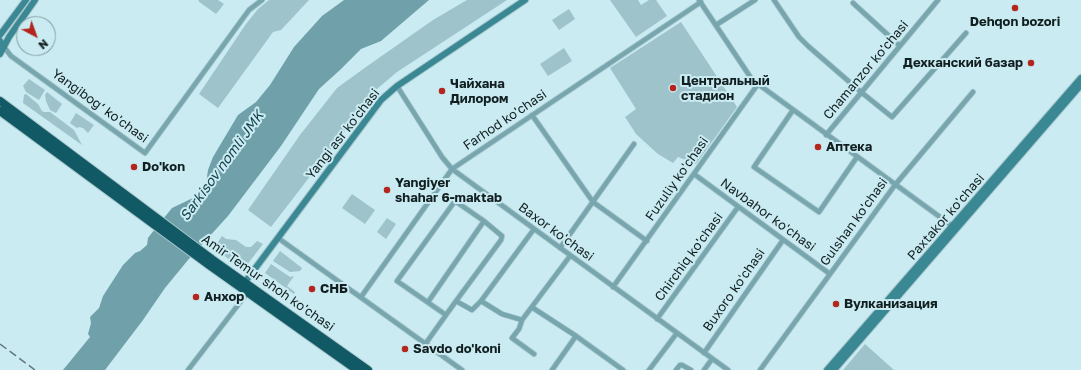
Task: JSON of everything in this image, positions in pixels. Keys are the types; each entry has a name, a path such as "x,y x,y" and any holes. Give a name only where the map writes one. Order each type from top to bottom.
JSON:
{"highway":[{"name":"Amir Temur shoh ko'chasi","path":"0,101 248,292 357,370"},
{"name":"Amir Temur shoh ko'chasi","path":"0,111 148,216"},
{"name":"Amir Temur shoh ko'chasi","path":"211,263 245,282 368,370"}],"main road":[{"path":"0,35 26,0"},
{"path":"0,54 9,37 35,0"},
{"name":"Yangi asr ko'chasi","path":"245,282 381,100 397,86 525,0"},
{"path":"0,41 4,47"},
{"name":"Paxtakor ko'chasi","path":"834,370 1081,78"},
{"name":"Paxtakor ko'chasi","path":"827,370 1081,85"}],"street":[{"name":"Yangibog‘ ko'chasi","path":"4,47 11,56 145,153 249,10 262,0"},
{"path":"716,25 755,0"},
{"path":"774,0 799,37 861,92 892,117 966,33"},
{"name":"Chamanzor ko'chasi","path":"826,135 938,0"},
{"path":"700,1 751,78 826,135 954,227"},
{"name":"Farhod ko'chasi","path":"361,297 452,170 700,1"},
{"path":"853,3 900,46"},
{"name":"Fuzuliy ko'chasi","path":"613,287 758,84"},
{"name":"Baxor ko'chasi","path":"397,86 452,170 728,370"},
{"name":"Gulshan ko'chasi","path":"760,370 895,185 973,92"},
{"path":"794,110 754,167 818,212 858,157"},
{"path":"532,115 593,202 647,240"},
{"path":"560,248 634,144"},
{"name":"Navbahor ko'chasi","path":"694,174 830,274"},
{"path":"426,343 501,240 502,236 456,201 397,281 446,315"},
{"name":"Chirchiq ko'chasi","path":"657,319 738,207"},
{"path":"428,302 484,221"},
{"path":"456,301 472,310 481,301 534,229"},
{"path":"278,238 462,370"},
{"name":"Buxoro ko'chasi","path":"704,352 783,240"},
{"path":"534,354 512,338 519,329 522,320 533,308 570,256"},
{"path":"188,370 248,292"},
{"path":"481,301 502,314 522,320"},
{"path":"533,308 576,336 623,370"},
{"path":"649,370 676,333"},
{"path":"552,370 576,336"},
{"path":"704,370 712,359"},
{"path":"676,370 680,365 682,365 691,370"}],"shaded area":[{"path":"218,0 224,4 216,14 198,1"},
{"path":"269,0 309,0 281,30 273,32 218,108 199,94 246,24 258,9"},
{"path":"467,0 507,0 397,72 378,88 271,227 248,210 300,135 337,88 433,20"},
{"path":"610,0 638,0 641,5 649,0 656,0 667,16 636,37"},
{"path":"569,9 575,19 559,30 552,20"},
{"name":"Центральный стадион","path":"681,22 737,107 696,164 678,157 673,163 658,154 636,134 625,117 636,109 610,68"},
{"path":"564,48 572,61 548,76 540,64"},
{"path":"29,79 45,90 39,100 26,92 23,86"},
{"path":"47,92 62,104 56,113 50,110 46,101 45,95"},
{"path":"26,94 38,104 42,111 50,112 74,130 82,145 23,103 24,95"},
{"path":"76,113 94,125 88,133 83,128 77,128 70,123"},
{"path":"352,194 375,210 365,224 342,208"},
{"path":"387,218 396,224 386,239 377,232"},
{"path":"222,236 226,239 236,240 246,247 251,247 257,241 263,244 243,270 214,248"},
{"path":"280,251 302,268 300,271 290,272 273,261"},
{"path":"271,264 290,277 294,276 287,286 295,292 294,294 265,273"},
{"path":"865,344 894,370 843,370"}],"water":[{"name":"Sarkisov nomli JMK","path":"344,0 429,0 381,41 361,49 319,89 281,146 228,216 165,288 105,370 63,370 90,337 88,334 91,323 90,317 99,308 103,296 123,265 135,253 147,245 148,238 172,208 195,197 202,191 206,184 208,170 213,157 238,115 256,102 270,85 294,47 322,16"}],"railway":[{"path":"0,344 35,370"}],"place":[{"name":"Dehqon bozori","path":"1015,8"},
{"name":"Дехканский базар","path":"1031,63"},
{"name":"Центральный стадион","path":"673,88"},
{"name":"Чайхана Дилором","path":"442,91"},
{"name":"Аптека","path":"818,147"},
{"name":"Do'kon","path":"134,167"},
{"name":"Yangiyer shahar 6-maktab","path":"387,190"},
{"name":"СНБ","path":"312,289"},
{"name":"Анхор","path":"196,297"},
{"name":"Вулканизация","path":"836,304"},
{"name":"Savdo do'koni","path":"405,349"}]}
